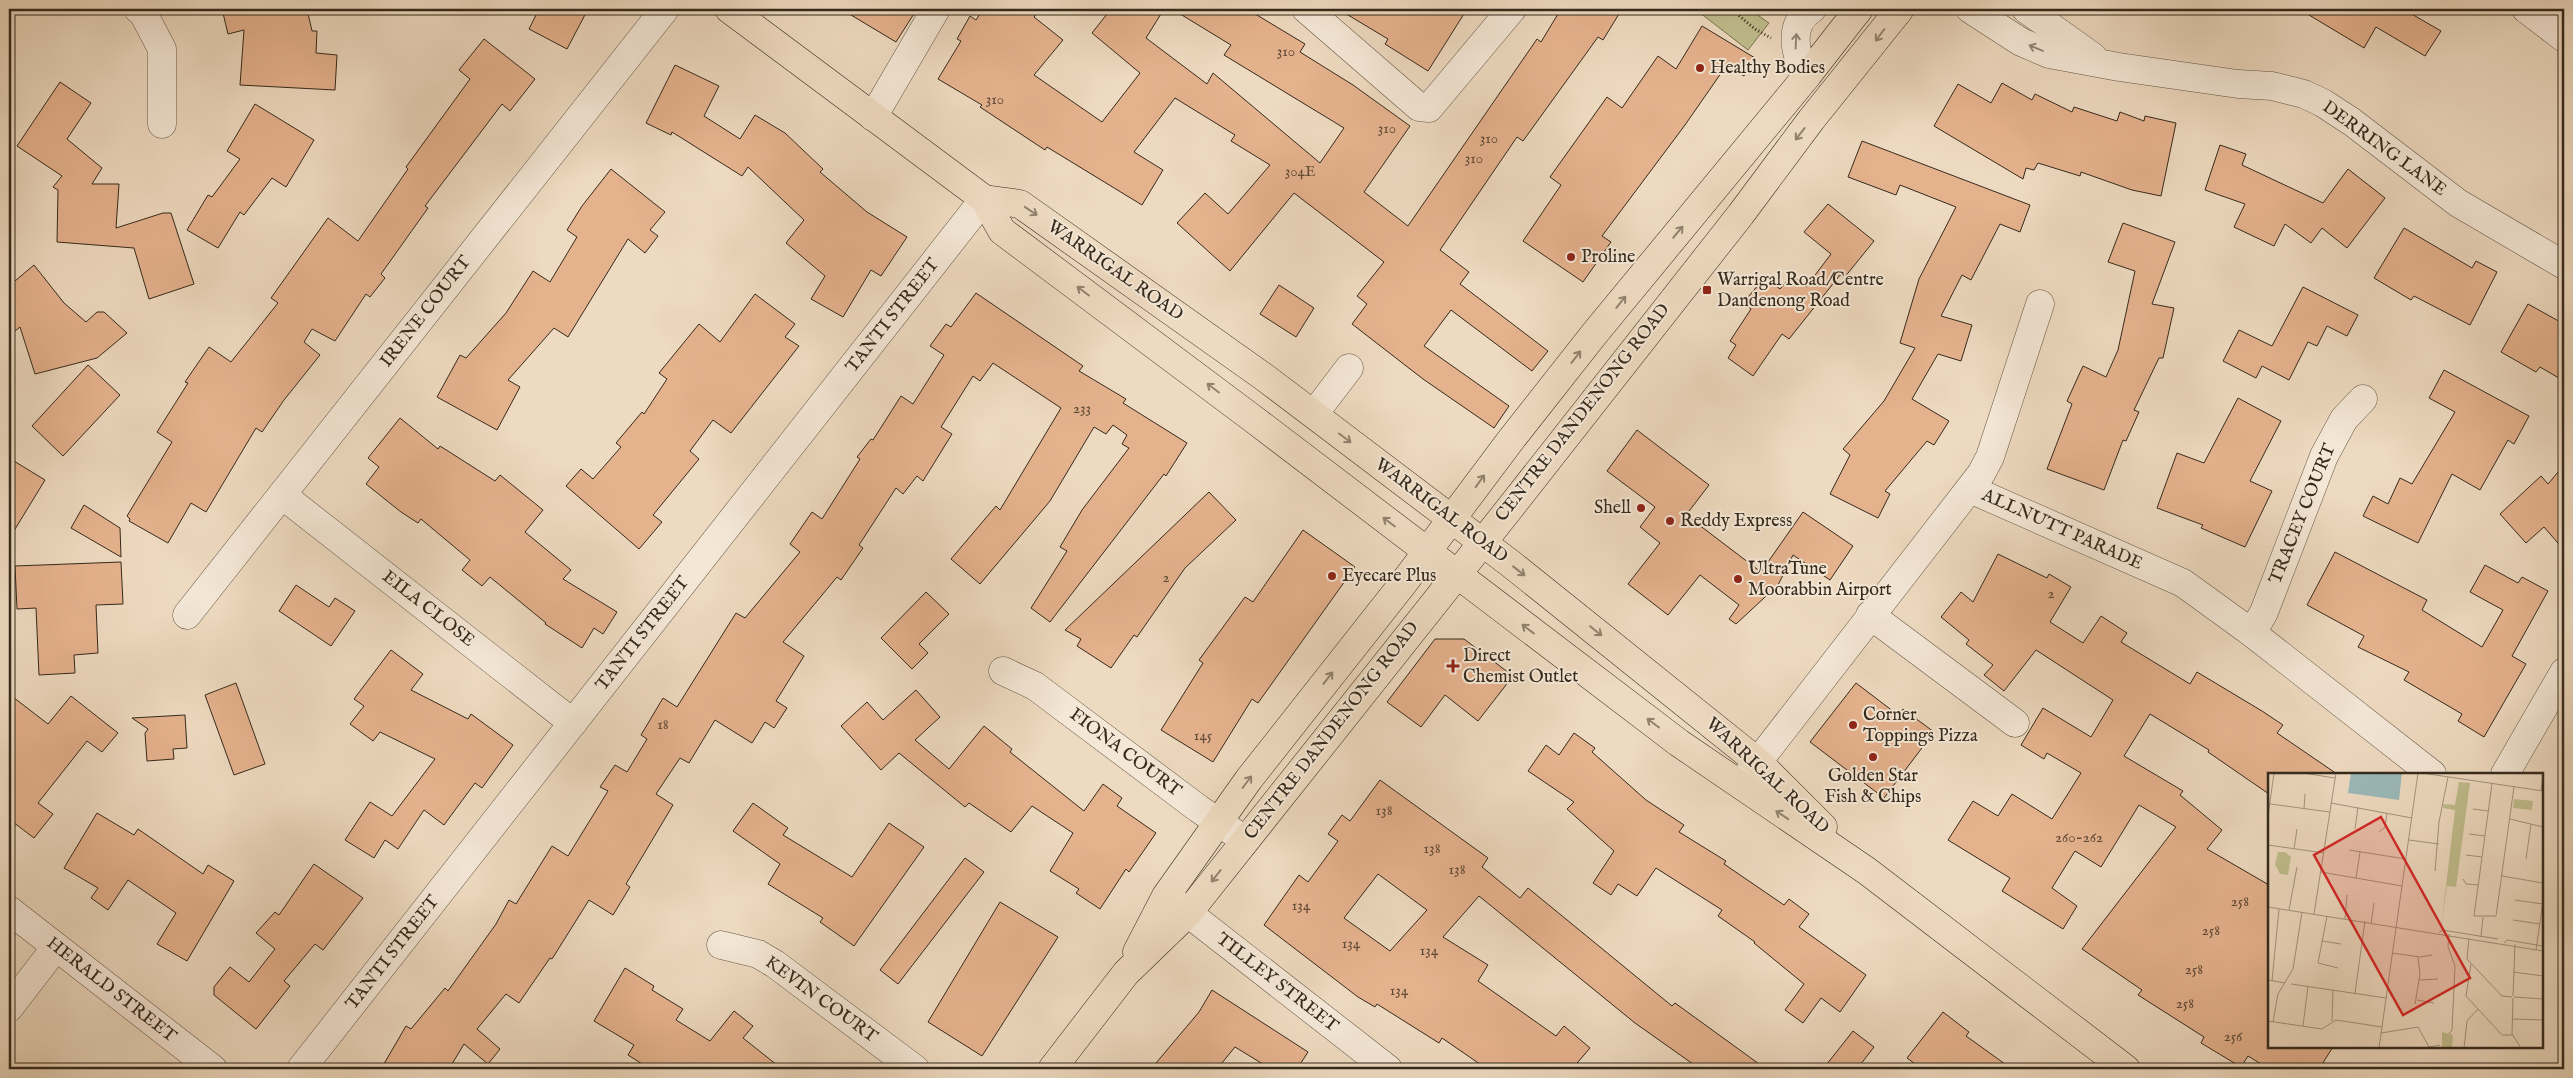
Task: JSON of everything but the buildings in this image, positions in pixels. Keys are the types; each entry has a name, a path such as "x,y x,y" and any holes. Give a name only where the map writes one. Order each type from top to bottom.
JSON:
{"main road":[{"name":"WARRIGAL ROAD","path":"729,9 984,199 1002,231 1679,743 1867,871 2126,1069"},
{"name":"CENTRE DANDENONG ROAD","path":"1126,974 1166,896 1217,821 1595,333 1806,77 1859,9"},
{"name":"CENTRE DANDENONG ROAD","path":"1052,1069 1126,974 1188,913 1456,573 1506,513 1741,214 1790,147 1900,9"},
{"name":"WARRIGAL ROAD","path":"984,199 1020,204 1250,366 1314,414 1573,613 1758,762 1867,871"}],"street":[{"path":"138,9 143,12 162,49 162,124"},
{"name":"IRENE COURT","path":"187,615 665,9"},
{"path":"873,117 936,9"},
{"path":"1306,9 1419,107 1430,108 1512,9"},
{"path":"1806,77 1797,57 1794,40 1802,17 1812,9"},
{"name":"DERRING LANE","path":"1970,9 2021,42 2049,54 2119,67 2238,84 2272,86 2304,94 2323,103 2352,122 2458,203 2564,265"},
{"name":"DERRING LANE","path":"2026,9 2100,62"},
{"path":"2526,9 2564,38"},
{"name":"TANTI STREET","path":"301,1069 984,199"},
{"path":"1970,489 1990,457 2040,304"},
{"path":"1314,414 1348,368"},
{"name":"TRACEY COURT","path":"2252,633 2264,612 2324,456 2344,419 2363,399"},
{"name":"ALLNUTT PARADE","path":"1740,786 1870,615 1970,489 2010,509 2183,583 2252,633 2431,773"},
{"name":"EILA CLOSE","path":"282,495 573,723"},
{"path":"1870,615 2015,723"},
{"name":"FIONA COURT","path":"1003,670 1035,686 1245,840"},
{"path":"2506,773 2564,672"},
{"name":"TILLEY STREET","path":"1166,896 1388,1069"},
{"name":"HERALD STREET","path":"9,910 213,1069"},
{"name":"KEVIN COURT","path":"721,945 758,954 775,964 915,1069"},
{"path":"9,1008 56,947"}],"path":[{"path":"1731,9 1767,37 1778,39"}],"shaded area":[{"path":"1695,9 1749,9 1769,23 1748,50"}],"place":[{"name":"Healthy Bodies","path":"1700,68"},
{"name":"Proline","path":"1571,257"},
{"name":"Warrigal Road/Centre Dandenong Road","path":"1707,290"},
{"name":"Shell","path":"1641,508"},
{"name":"Reddy Express","path":"1670,521"},
{"name":"Eyecare Plus","path":"1332,576"},
{"name":"UltraTune Moorabbin Airport","path":"1738,579"},
{"name":"Direct Chemist Outlet","path":"1453,666"},
{"name":"Corner Toppings Pizza","path":"1853,725"},
{"name":"Golden Star Fish & Chips","path":"1873,757"}]}
